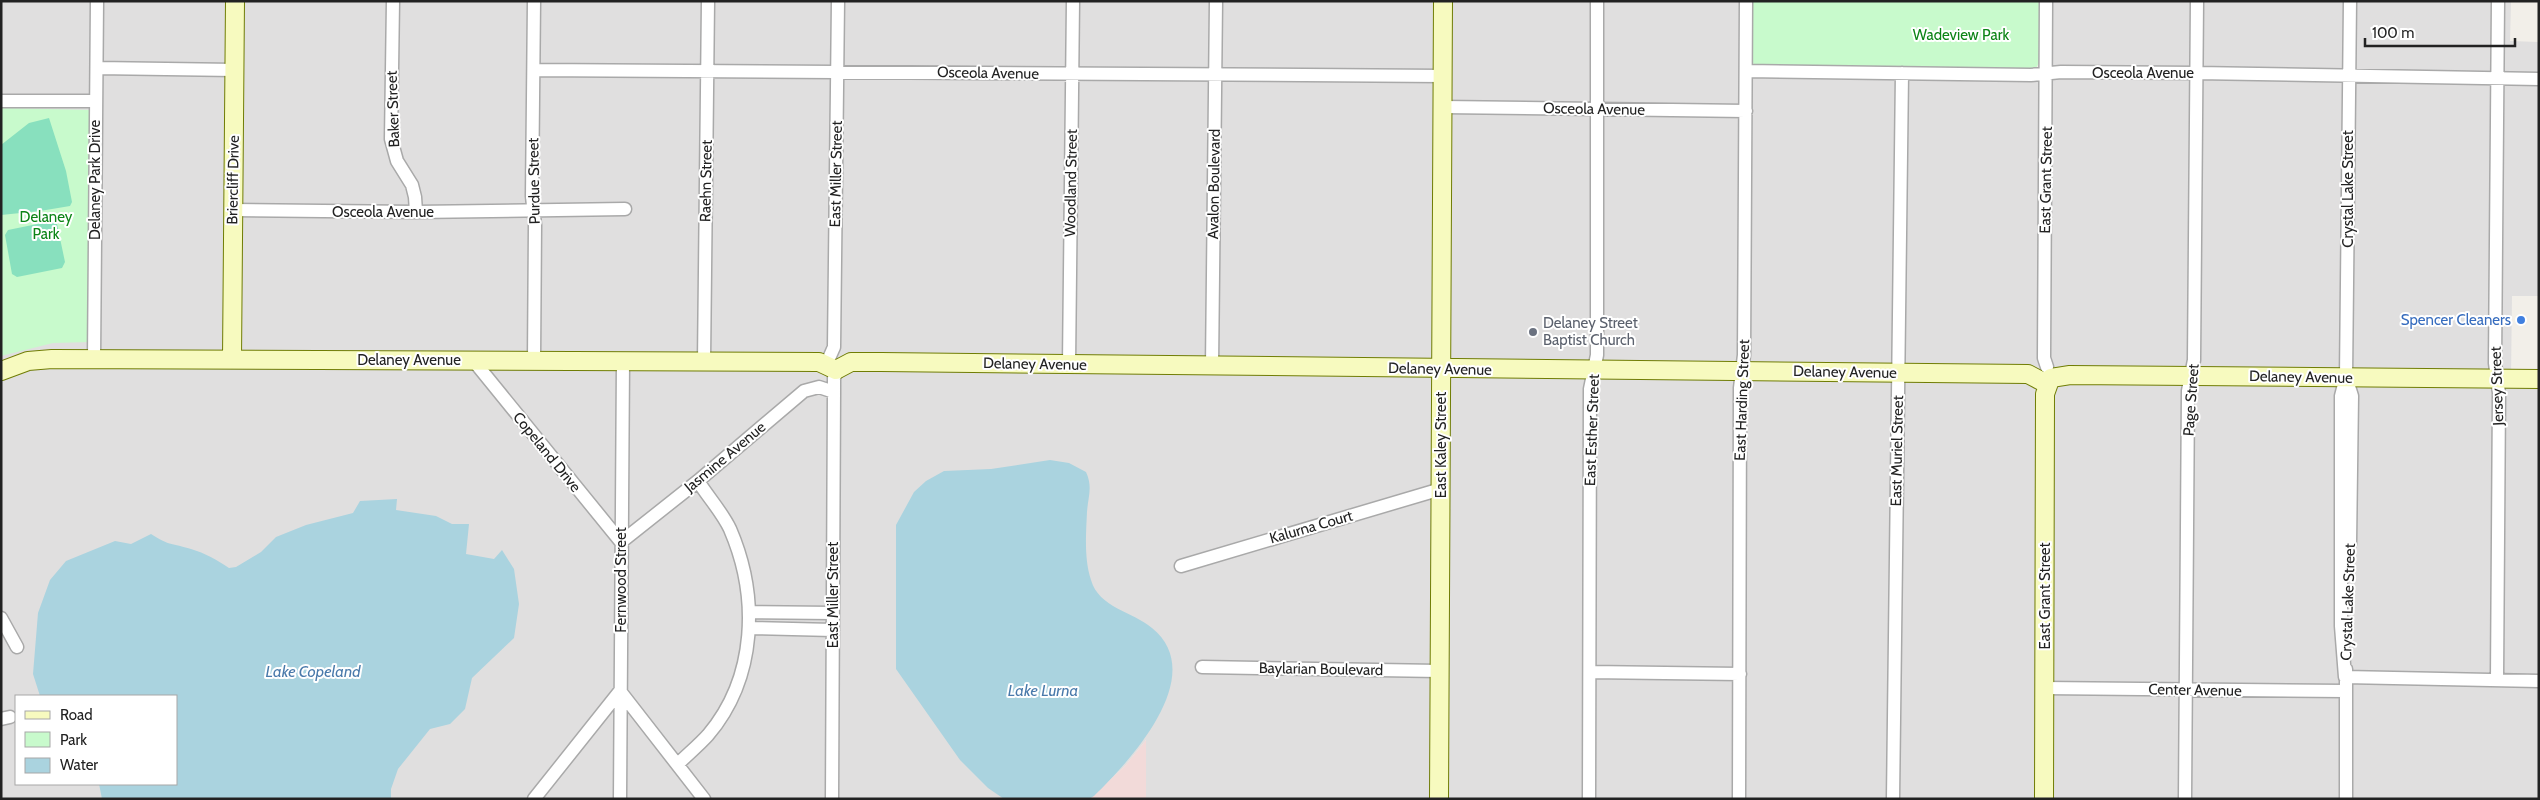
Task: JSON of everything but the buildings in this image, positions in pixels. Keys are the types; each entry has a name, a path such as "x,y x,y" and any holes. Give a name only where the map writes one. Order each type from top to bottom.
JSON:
{"street":[{"name":"Delaney Park Drive","path":"94,359 97,1"},
{"name":"Briercliff Drive","path":"232,359 235,1"},
{"name":"Baker Street","path":"393,1 391,138 397,161 412,185 416,212"},
{"name":"Purdue Street","path":"534,1 534,360"},
{"name":"Raehn Street","path":"704,361 708,1"},
{"name":"East Miller Street","path":"832,799 838,1"},
{"name":"Woodland Street","path":"1069,364 1073,1"},
{"name":"Avalon Boulevard","path":"1212,366 1216,1"},
{"name":"East Kaley Street","path":"1439,799 1443,1"},
{"name":"East Esther Street","path":"1590,799 1590,389 1596,355 1597,1"},
{"name":"East Harding Street","path":"1740,799 1746,1"},
{"name":"East Grant Street","path":"2044,799 2046,1"},
{"name":"Page Street","path":"2185,799 2188,391 2194,360 2197,1"},
{"name":"Crystal Lake Street","path":"2346,799 2345,677 2352,396 2346,377 2350,1"},
{"name":"Jersey Street","path":"2496,680 2497,379 2495,363 2498,1"},
{"path":"97,68 235,70"},
{"name":"Osceola Avenue","path":"534,70 1443,76"},
{"name":"Osceola Avenue","path":"1746,71 2197,73 2539,79"},
{"name":"East Muriel Street","path":"1893,799 1902,73"},
{"path":"1,101 96,101"},
{"name":"Osceola Avenue","path":"1443,107 1746,111"},
{"name":"Osceola Avenue","path":"232,210 416,212 625,209"},
{"name":"Delaney Avenue","path":"1,371 36,360 232,359 1069,364 2539,379"},
{"name":"Copeland Drive","path":"473,360 621,542"},
{"name":"Fernwood Street","path":"620,799 623,361"},
{"name":"Jasmine Avenue","path":"621,542 698,481 804,391 819,387 834,392"},
{"path":"678,764 708,735 733,696 742,669 750,628 750,612 741,561 729,528 698,481"},
{"name":"Kalurna Court","path":"1181,566 1441,489"},
{"path":"750,612 833,613"},
{"path":"1,618 17,647"},
{"path":"750,628 833,630"},
{"name":"Baylarian Boulevard","path":"1202,667 1439,671"},
{"path":"1590,672 1740,674"},
{"path":"2345,677 2539,681"},
{"name":"Center Avenue","path":"2044,688 2345,691"},
{"path":"534,799 620,691 704,799"}],"shaded area":[{"path":"1,1 1746,1 1747,71 2040,70 2042,1 2511,1 2510,41 2539,42 2539,296 2512,296 2511,378 2539,379 2539,799 1146,799 1146,740 1125,766 1089,799 1,799"},
{"path":"1146,740 1146,799 1089,799 1125,766"}],"green space":[{"name":"Wadeview Park","path":"1750,1 2040,1 2039,63 2036,68 2029,71 1755,66 1750,58"},
{"name":"Delaney Park","path":"1,108 92,110 91,342 53,343 1,356"},
{"path":"49,118 66,171 72,202 70,206 1,215 1,145 29,123"},
{"path":"52,221 57,224 65,262 62,268 17,277 12,274 5,235 8,230"}],"water":[{"name":"Lake Lurna","path":"1050,460 1069,463 1086,472 1090,487 1087,512 1086,555 1091,580 1101,597 1144,622 1152,628 1168,647 1172,669 1169,693 1158,716 1143,740 1126,762 1094,796 1089,799 1004,799 988,788 960,760 896,669 896,525 914,492 926,481 944,471 991,469"},
{"name":"Lake Copeland","path":"397,499 396,510 436,516 452,524 469,524 466,554 494,559 502,550 514,569 519,604 514,638 472,678 465,709 450,724 430,729 398,769 391,789 391,799 102,799 99,785 178,785 178,695 40,695 33,674 38,613 50,580 66,561 115,541 131,544 151,534 167,542 201,553 229,568 236,567 261,552 276,537 306,525 353,513 360,501"}],"place":[{"name":"Spencer Cleaners","path":"2521,320"},
{"name":"Delaney Street Baptist Church","path":"1533,332"}]}
